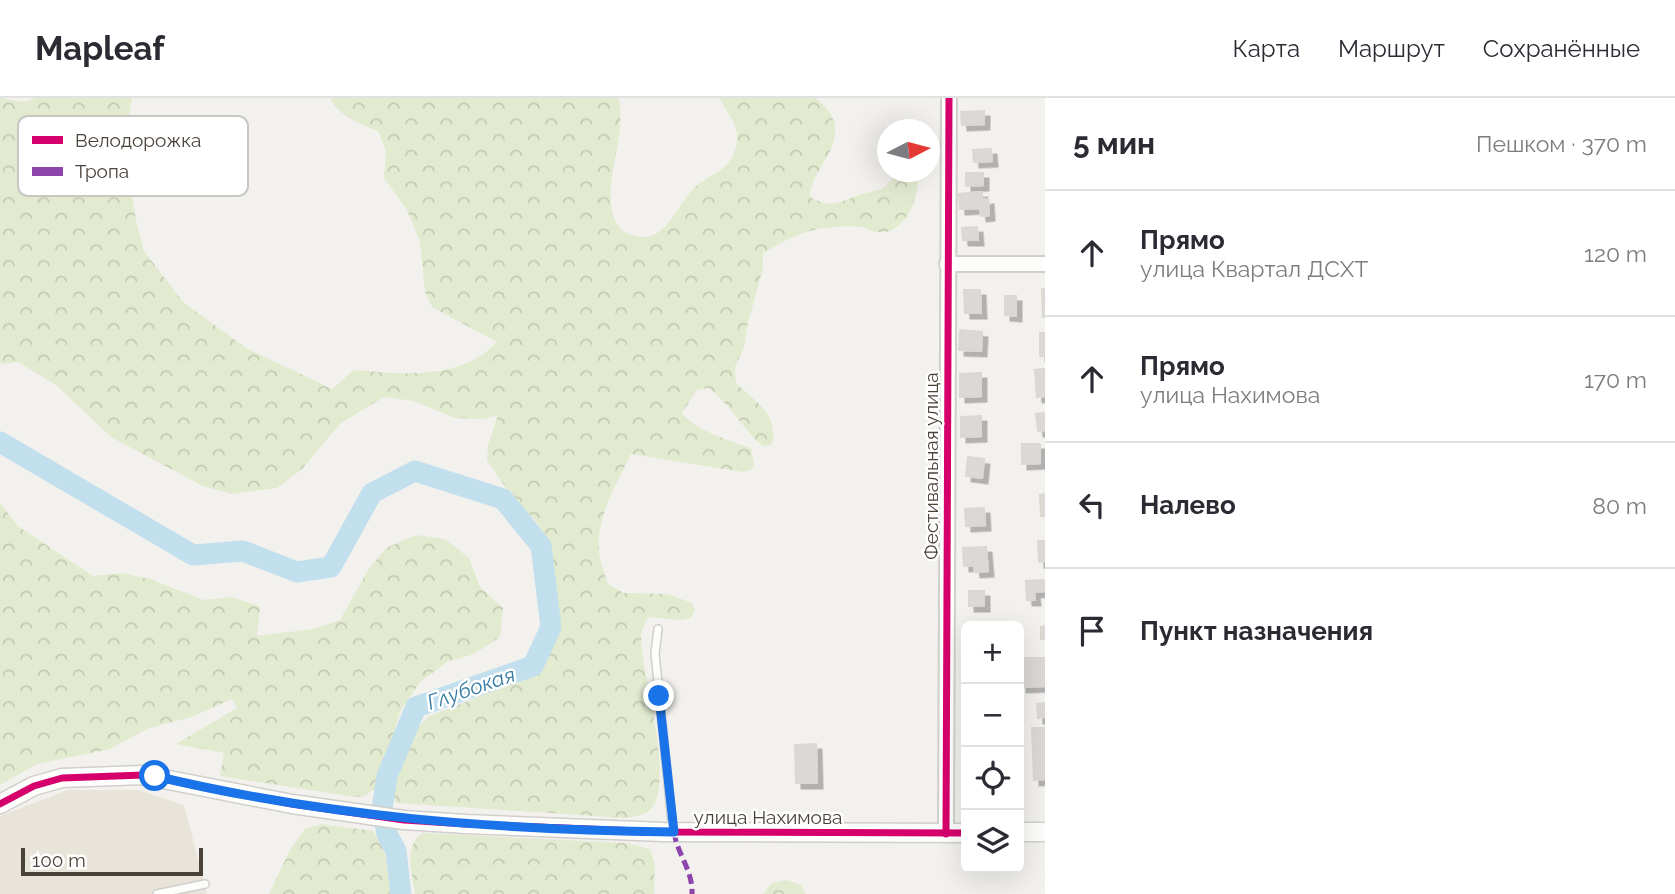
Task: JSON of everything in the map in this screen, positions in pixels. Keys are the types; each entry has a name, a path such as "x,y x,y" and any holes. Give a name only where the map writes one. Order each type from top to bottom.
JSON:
{"street":[{"name":"Фестивальная улица","path":"946,834 949,98"},
{"path":"947,264 1045,264"},
{"name":"улица Нахимова","path":"0,804 34,786 62,778 143,775 292,804 404,820 674,832 961,833"},
{"path":"1024,832 1045,832"}],"lane":[{"path":"658,629 655,653 674,832"},
{"path":"157,894 205,884"}],"shaded area":[{"path":"68,790 139,790 184,805 207,894 0,894 0,816"}],"green space":[{"path":"0,98 24,102 36,98 132,98 129,116 18,116 18,196 132,196 144,251 183,302 246,348 332,389 354,370 411,373 448,369 482,355 497,342 432,307 425,292 420,242 407,210 384,178 386,151 378,131 344,115 330,98 619,98 620,126 612,175 612,210 621,228 635,236 654,235 662,229 693,189 726,166 731,159 737,141 736,129 719,98 816,98 828,110 834,122 835,134 833,145 811,187 810,197 818,201 831,204 882,188 890,182 918,182 914,202 904,221 896,227 877,232 857,226 818,229 782,242 763,253 763,268 744,347 735,367 736,383 769,417 772,444 764,447 708,388 697,390 682,413 704,430 751,448 754,466 743,472 631,454 608,502 599,539 600,556 608,584 623,593 668,594 692,603 695,611 690,618 680,620 648,617 642,632 642,654 659,755 660,779 657,798 649,811 640,815 623,818 397,803 392,799 392,787 402,757 416,729 429,716 471,700 538,668 549,648 559,616 547,545 538,524 508,491 487,460 488,445 498,415 484,419 455,418 414,401 384,397 341,423 302,469 277,488 232,494 203,486 111,437 56,385 18,362 0,364"},
{"path":"0,503 18,526 93,576 122,573 150,579 204,600 232,597 260,607 257,636 313,629 340,620 368,570 386,548 416,535 445,539 469,558 480,587 503,608 500,637 474,654 447,662 420,682 400,712 378,787 364,796 354,797 220,776 224,753 176,744 237,708 232,699 192,717 149,728 110,749 37,764 0,785"},
{"path":"321,824 373,831 387,861 394,894 269,894 291,848 305,829"},
{"path":"422,833 626,843 650,849 655,865 654,894 415,894 411,853 412,846"},
{"path":"787,880 801,885 806,894 763,894 772,883"}],"building":[{"path":"984,111 984,124 962,125 961,112"},
{"path":"991,149 992,161 974,162 973,150"},
{"path":"966,173 983,173 983,185 966,186"},
{"path":"982,192 982,200 988,199 989,215 981,216 980,208 960,209 959,194"},
{"path":"977,227 978,240 963,240 962,228"},
{"path":"1042,289 1045,289 1045,317 1043,317"},
{"path":"964,290 980,290 981,313 965,313"},
{"path":"1005,296 1016,296 1016,316 1005,315"},
{"path":"960,330 982,332 981,351 959,350"},
{"path":"1040,333 1045,333 1045,356 1040,356"},
{"path":"1045,369 1045,396 1037,397 1035,370"},
{"path":"981,373 981,396 960,397 960,374"},
{"path":"1045,413 1045,430 1038,431 1036,414"},
{"path":"981,416 981,436 961,437 961,417"},
{"path":"1022,444 1040,444 1040,463 1022,464"},
{"path":"968,457 984,459 982,478 966,476"},
{"path":"1045,494 1045,516 1041,516 1040,495"},
{"path":"984,508 985,525 966,526 965,509"},
{"path":"1038,541 1045,541 1045,561 1039,562"},
{"path":"986,547 988,571 975,572 974,565 964,566 963,548"},
{"path":"1045,580 1045,591 1034,592 1035,600 1027,600 1026,581"},
{"path":"969,591 984,591 984,606 969,606"},
{"path":"1045,626 1045,639 1041,639 1041,627"},
{"path":"1024,658 1045,658 1045,686 1024,687"},
{"path":"1045,703 1045,717 1038,718 1037,704"},
{"path":"1032,728 1045,728 1045,779 1034,780"},
{"path":"816,744 817,783 796,783 795,745"}],"waterway":[{"name":"Глубокая","path":"0,442 193,555 243,551 297,572 331,567 372,493 415,471 503,499 541,546 551,627 533,666 416,707 387,776 382,809 387,834 396,851 401,894"}],"marked path":[{"path":"674,832 690,877 692,894"}],"cycle path":[{"path":"946,834 949,98"},
{"path":"0,804 34,786 62,778 143,775 292,804 404,820 663,832 961,833"}],"route":[{"path":"155,776 292,804 404,820 674,832 659,696"}]}
